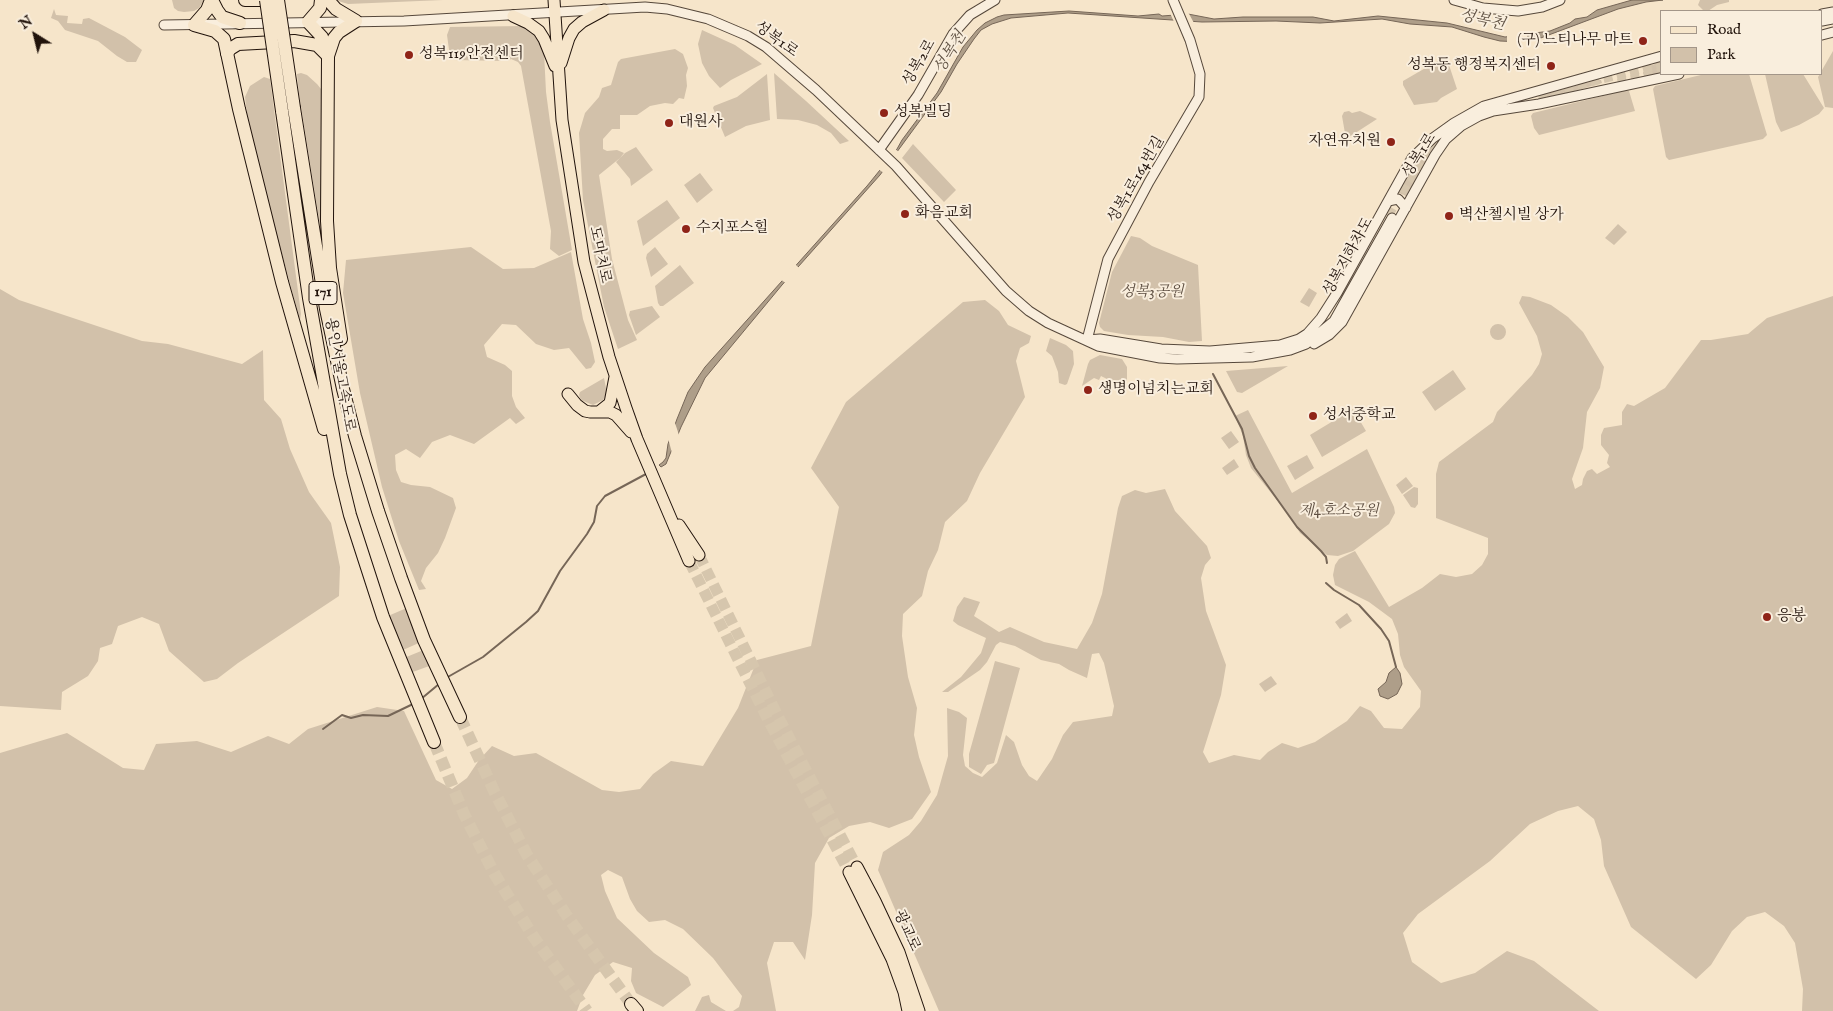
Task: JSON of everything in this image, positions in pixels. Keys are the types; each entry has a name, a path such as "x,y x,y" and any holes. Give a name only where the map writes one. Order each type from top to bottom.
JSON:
{"highway":[{"path":"212,0 219,14 226,19 240,23"},
{"path":"212,0 207,10 194,25 216,31 224,39 282,282 321,418 340,474"},
{"path":"245,0 268,0"},
{"name":"용인서울고속도로","path":"268,0 326,309 343,389 389,547 424,640 460,717"},
{"name":"용인서울고속도로","path":"278,0 288,110 314,330 340,474 361,552 396,651 434,742"},
{"path":"321,0 320,8 308,22 322,37 328,56"},
{"path":"328,0 336,9 356,21 339,32 334,38 328,56 327,221 330,268 347,379 367,474"},
{"path":"224,39 231,29 240,23"},
{"path":"227,54 230,49 238,44 294,41 317,46 328,56"}],"main road":[{"name":"도마치로","path":"554,6 562,120 584,262 609,357 637,439 665,505 694,558"},
{"path":"558,75 564,52 574,29 582,22 604,10"},
{"path":"513,16 539,31 558,75"},
{"path":"600,411 610,403 615,376"},
{"path":"568,394 581,408 590,412 610,412 616,415 637,439"},
{"name":"광교로","path":"908,1011 904,992 890,952 853,869 899,952 919,1011"}],"street":[{"name":"성복2로","path":"882,153 953,34 970,15 995,0"},
{"path":"1454,0 1503,11 1529,10 1560,0"},
{"name":"성복1로164번길","path":"1087,340 1108,259 1149,182 1199,97 1200,74 1188,35 1174,2"},
{"name":"성복1로","path":"164,25 513,16 554,6 604,10 645,7 691,14 718,22 748,36 766,47 816,90 896,166 1014,300 1048,323 1098,346 1134,353 1177,359 1252,357 1298,348 1315,338 1334,321 1336,313"},
{"name":"성복1로","path":"1307,334 1321,318 1337,293 1412,158 1440,133 1484,106 1660,57"},
{"path":"1596,75 1603,78 1602,84 1597,91"},
{"name":"성복1로","path":"1290,350 1304,349 1336,329 1347,313 1428,167 1446,139 1461,126 1493,111 1539,104 1670,75"},
{"path":"1412,158 1416,168 1422,170 1428,167"},
{"path":"1388,201 1398,199 1406,208"},
{"name":"성복지하차도","path":"1336,313 1390,217"},
{"name":"성복1로","path":"1087,340 1100,339 1161,349 1210,351 1280,345 1307,334 1336,313"}],"green space":[{"path":"172,0 204,0 199,8 194,11 184,12 174,8"},
{"path":"335,0 443,0 348,4"},
{"path":"1700,0 1729,0 1729,2 1717,5 1710,10 1703,10 1698,5"},
{"path":"54,9 56,15 68,16 67,23 82,24 83,19 89,18 125,37 142,50 136,62 127,62 98,41 65,30 58,21 51,18"},
{"path":"523,26 533,32 541,41 544,52 550,122 572,250 559,256 550,249 551,231 521,66 518,62 511,59 508,61 453,60 450,57 447,35 450,27"},
{"path":"702,30 735,45 762,64 720,88 709,76 702,63 698,44"},
{"path":"675,49 683,54 688,68 684,99 679,98 673,104 665,103 650,106 637,115 620,115 620,129 612,129 603,139 603,149 607,151 617,150 624,153 599,175 612,259 628,320 637,340 618,349 604,307 583,200 579,133 585,113 599,97 602,88 611,85 618,62 621,59"},
{"path":"1833,51 1833,108 1825,107 1818,77 1823,75 1823,68"},
{"path":"1441,59 1445,59 1449,65 1457,89 1437,102 1414,105 1403,85 1403,81"},
{"path":"1660,62 1660,74 1645,77 1643,73 1646,67"},
{"path":"774,73 849,141 840,144 831,133 817,125 798,120 777,119"},
{"path":"297,74 307,75 321,89 323,102 332,302 299,94"},
{"path":"767,74 770,120 746,126 725,137 713,108 714,106 737,97"},
{"path":"1701,75 1749,75 1767,135 1763,139 1669,160 1666,157 1653,89 1655,86"},
{"path":"1765,75 1804,75 1824,108 1819,114 1781,132 1776,122"},
{"path":"264,77 270,79 301,314 300,320 271,215 247,114 245,97 250,86"},
{"path":"1601,80 1602,83 1547,99 1545,97 1546,94"},
{"path":"1629,91 1635,111 1539,135 1534,128 1531,116 1533,113"},
{"path":"1349,111 1352,113 1360,111 1377,119 1346,139 1342,116 1344,112"},
{"path":"1439,139 1427,160 1423,165 1419,166 1417,161"},
{"path":"913,144 956,190 944,202 902,158"},
{"path":"636,147 653,170 631,186 630,179 616,162 625,153"},
{"path":"1412,163 1417,172 1422,173 1408,198 1396,192"},
{"path":"700,173 713,190 697,203 684,185"},
{"path":"667,200 680,218 643,246 637,221"},
{"path":"1618,224 1627,232 1614,245 1605,238"},
{"name":"성복3공원","path":"1131,236 1140,238 1152,246 1198,265 1202,341 1189,342 1163,337 1128,335 1104,331 1100,327 1099,323 1112,272"},
{"path":"471,247 503,269 534,268 571,252 583,319 595,362 591,368 586,369 569,348 554,350 536,344 516,325 502,324 484,345 487,357 505,365 512,371 512,396 516,407 525,418 516,424 510,418 474,444 450,435 432,442 420,458 406,449 395,455 396,470 401,482 430,487 453,498 456,508 438,553 426,568 421,581 426,589 419,590 399,541 382,487 360,393 343,293 346,260"},
{"path":"655,247 668,264 651,277 646,258 647,254"},
{"path":"680,265 694,283 663,306 660,306 655,286"},
{"path":"1309,288 1317,293 1309,307 1300,302"},
{"path":"0,289 19,300 142,341 168,344 242,364 263,350 264,400 281,419 290,449 309,492 331,523 340,567 339,596 217,679 204,682 169,651 159,624 142,617 118,626 112,644 100,648 98,661 88,676 62,692 61,710 0,706"},
{"path":"1522,296 1551,305 1568,317 1583,332 1604,367 1600,388 1587,412 1583,448 1572,479 1575,489 1582,485 1587,471 1592,469 1597,474 1610,467 1607,463 1609,455 1601,445 1601,435 1604,428 1622,425 1622,412 1627,404 1634,406 1665,388 1701,340 1748,334 1767,318 1833,296 1833,1011 1802,1011 1803,989 1795,943 1784,926 1765,912 1747,917 1732,931 1711,965 1696,979 1631,927 1604,866 1601,840 1594,819 1578,806 1558,811 1530,824 1490,861 1418,914 1403,933 1412,962 1441,983 1475,973 1507,951 1534,961 1599,1011 939,1011 878,870 883,852 909,835 921,821 937,795 948,756 947,708 959,712 967,718 963,755 965,766 973,773 982,777 997,763 1006,735 1014,742 1022,765 1029,776 1037,781 1052,759 1063,735 1073,722 1112,716 1114,706 1104,663 1099,653 1092,654 1087,678 1059,664 1041,660 1015,646 1000,642 996,645 987,662 980,670 948,692 942,692 961,677 981,653 986,638 953,621 957,607 964,597 980,602 974,616 999,632 1010,627 1044,642 1077,649 1092,623 1102,594 1118,508 1122,496 1135,490 1146,493 1165,489 1175,511 1207,546 1211,558 1205,565 1201,578 1206,611 1226,665 1221,695 1203,752 1209,763 1234,755 1260,760 1282,743 1298,748 1315,742 1347,721 1360,706 1371,711 1384,728 1402,729 1420,707 1421,691 1404,667 1400,655 1398,634 1392,619 1369,602 1335,585 1333,575 1335,565 1339,559 1355,551 1389,607 1422,588 1440,574 1456,577 1472,574 1482,565 1488,554 1488,538 1436,518 1436,474 1439,462 1493,422 1497,412 1532,375 1539,364 1542,354 1537,336 1519,303"},
{"path":"985,300 999,311 1008,325 1031,336 1029,343 1020,348 1016,361 1025,397 980,473 967,501 945,522 938,550 928,571 922,596 903,614 902,636 908,677 917,708 914,735 931,792 912,819 889,828 870,822 849,826 829,838 815,863 812,915 805,960 793,942 774,942 767,963 776,1011 733,1011 739,1007 742,996 713,958 683,929 665,920 649,922 637,911 630,899 622,877 608,870 601,875 605,891 617,918 654,953 688,977 691,985 663,1007 636,993 631,981 632,968 613,962 595,975 583,995 577,1011 0,1011 0,753 67,733 123,768 144,770 156,744 197,741 231,752 268,736 289,744 308,729 377,707 404,711 436,780 452,789 467,778 479,760 492,746 514,756 536,753 602,790 619,792 640,789 653,774 671,761 703,766 738,708 757,660 811,646 839,507 811,468 846,402 963,302"},
{"path":"652,306 660,317 636,335 629,315 630,311"},
{"path":"1498,324 1504,326 1506,332 1504,338 1498,340 1492,338 1490,332 1492,326"},
{"path":"1050,338 1066,345 1073,351 1074,364 1065,385 1059,383 1058,372 1052,356 1046,351"},
{"path":"1100,355 1122,359 1127,367 1127,381 1115,383 1101,376 1099,380 1094,378 1082,386 1090,360"},
{"path":"1288,366 1242,393 1237,392 1226,371"},
{"path":"1453,370 1466,389 1435,411 1422,392"},
{"path":"604,378 607,393 603,400 593,405 581,400 580,392"},
{"path":"1353,409 1366,431 1322,457 1310,435"},
{"name":"제4호소공원","path":"1248,410 1292,493 1367,449 1394,507 1395,513 1389,524 1353,551 1338,556 1327,555 1300,533 1289,515 1251,468 1246,455 1243,436 1235,416"},
{"path":"1231,431 1239,442 1229,449 1221,438"},
{"path":"1307,455 1314,468 1295,480 1287,466"},
{"path":"1234,459 1239,467 1227,475 1222,468"},
{"path":"1406,477 1413,486 1402,494 1396,485"},
{"path":"1414,487 1418,488 1418,504 1415,508 1411,507 1403,495"},
{"path":"416,604 430,638 403,650 388,616"},
{"path":"1347,613 1352,621 1340,629 1335,622"},
{"path":"426,649 432,665 410,673 404,658"},
{"path":"995,661 1020,668 994,763 987,765 981,774 969,767 969,754"},
{"path":"1271,676 1277,684 1265,692 1259,684"},
{"path":"709,995 711,1002 726,1011 695,1011 702,997"}],"shaded area":[{"path":"1632,0 1663,0 1618,9 1538,39 1523,42 1500,41 1452,27 1410,24 1382,19 1320,23 1276,21 1202,22 1068,13 1011,18 992,24 981,30 974,39 941,92 880,175 782,285 705,378 681,427 666,464 661,467 659,465 666,458 668,444 688,392 705,367 867,186 897,149 937,93 963,47 977,30 985,23 997,17 1069,11 1138,16 1188,14 1214,19 1313,17 1334,21 1378,16 1447,23 1505,37 1550,31 1575,19 1587,17 1597,10"},
{"path":"1396,667 1400,673 1402,684 1397,694 1388,699 1380,696 1378,689 1386,682 1389,673"}],"pier":[{"path":"1188,12 1194,23 1174,22 1170,13"},
{"path":"1527,32 1527,44 1507,43 1507,34"},
{"path":"894,148 900,153 884,173 878,169"},
{"path":"794,263 800,269 787,284 780,279"},
{"path":"674,420 680,438 673,457 668,438"}],"waterway":[{"path":"1213,374 1242,429 1249,456 1255,468 1297,527 1326,557 1327,563"},
{"path":"446,678 483,657 538,611 560,571 594,522 597,506 605,496 646,474"},
{"path":"1326,583 1359,605 1381,629 1389,641 1396,667"},
{"path":"421,699 439,684"},
{"path":"323,729 342,715 351,718 363,715 388,716 413,704"}],"tunnel":[{"path":"1538,95 1660,64"},
{"path":"1618,83 1660,72"},
{"path":"1388,216 1417,167 1439,139 1448,131"},
{"path":"699,555 778,716 857,867"},
{"path":"689,561 768,720 849,872"},
{"path":"460,717 495,793 527,855 567,916 631,1004"},
{"path":"434,742 464,814 494,873 533,936 587,1011"}],"place":[{"name":"(구) 느티나무 마트","path":"1643,41"},
{"name":"성복119안전센터","path":"409,55"},
{"name":"성복동 행정복지센터","path":"1551,66"},
{"name":"성복빌딩","path":"884,113"},
{"name":"대원사","path":"669,123"},
{"name":"자연유치원","path":"1391,142"},
{"name":"화음교회","path":"905,214"},
{"name":"벽산첼시빌 상가","path":"1449,216"},
{"name":"수지포스힐","path":"686,229"},
{"name":"생명이넘치는교회","path":"1088,390"},
{"name":"성서중학교","path":"1313,416"},
{"name":"응봉","path":"1767,617"}],"water label":[{"name":"성복천","path":"1482,21"},
{"name":"성복천","path":"951,53"}]}
